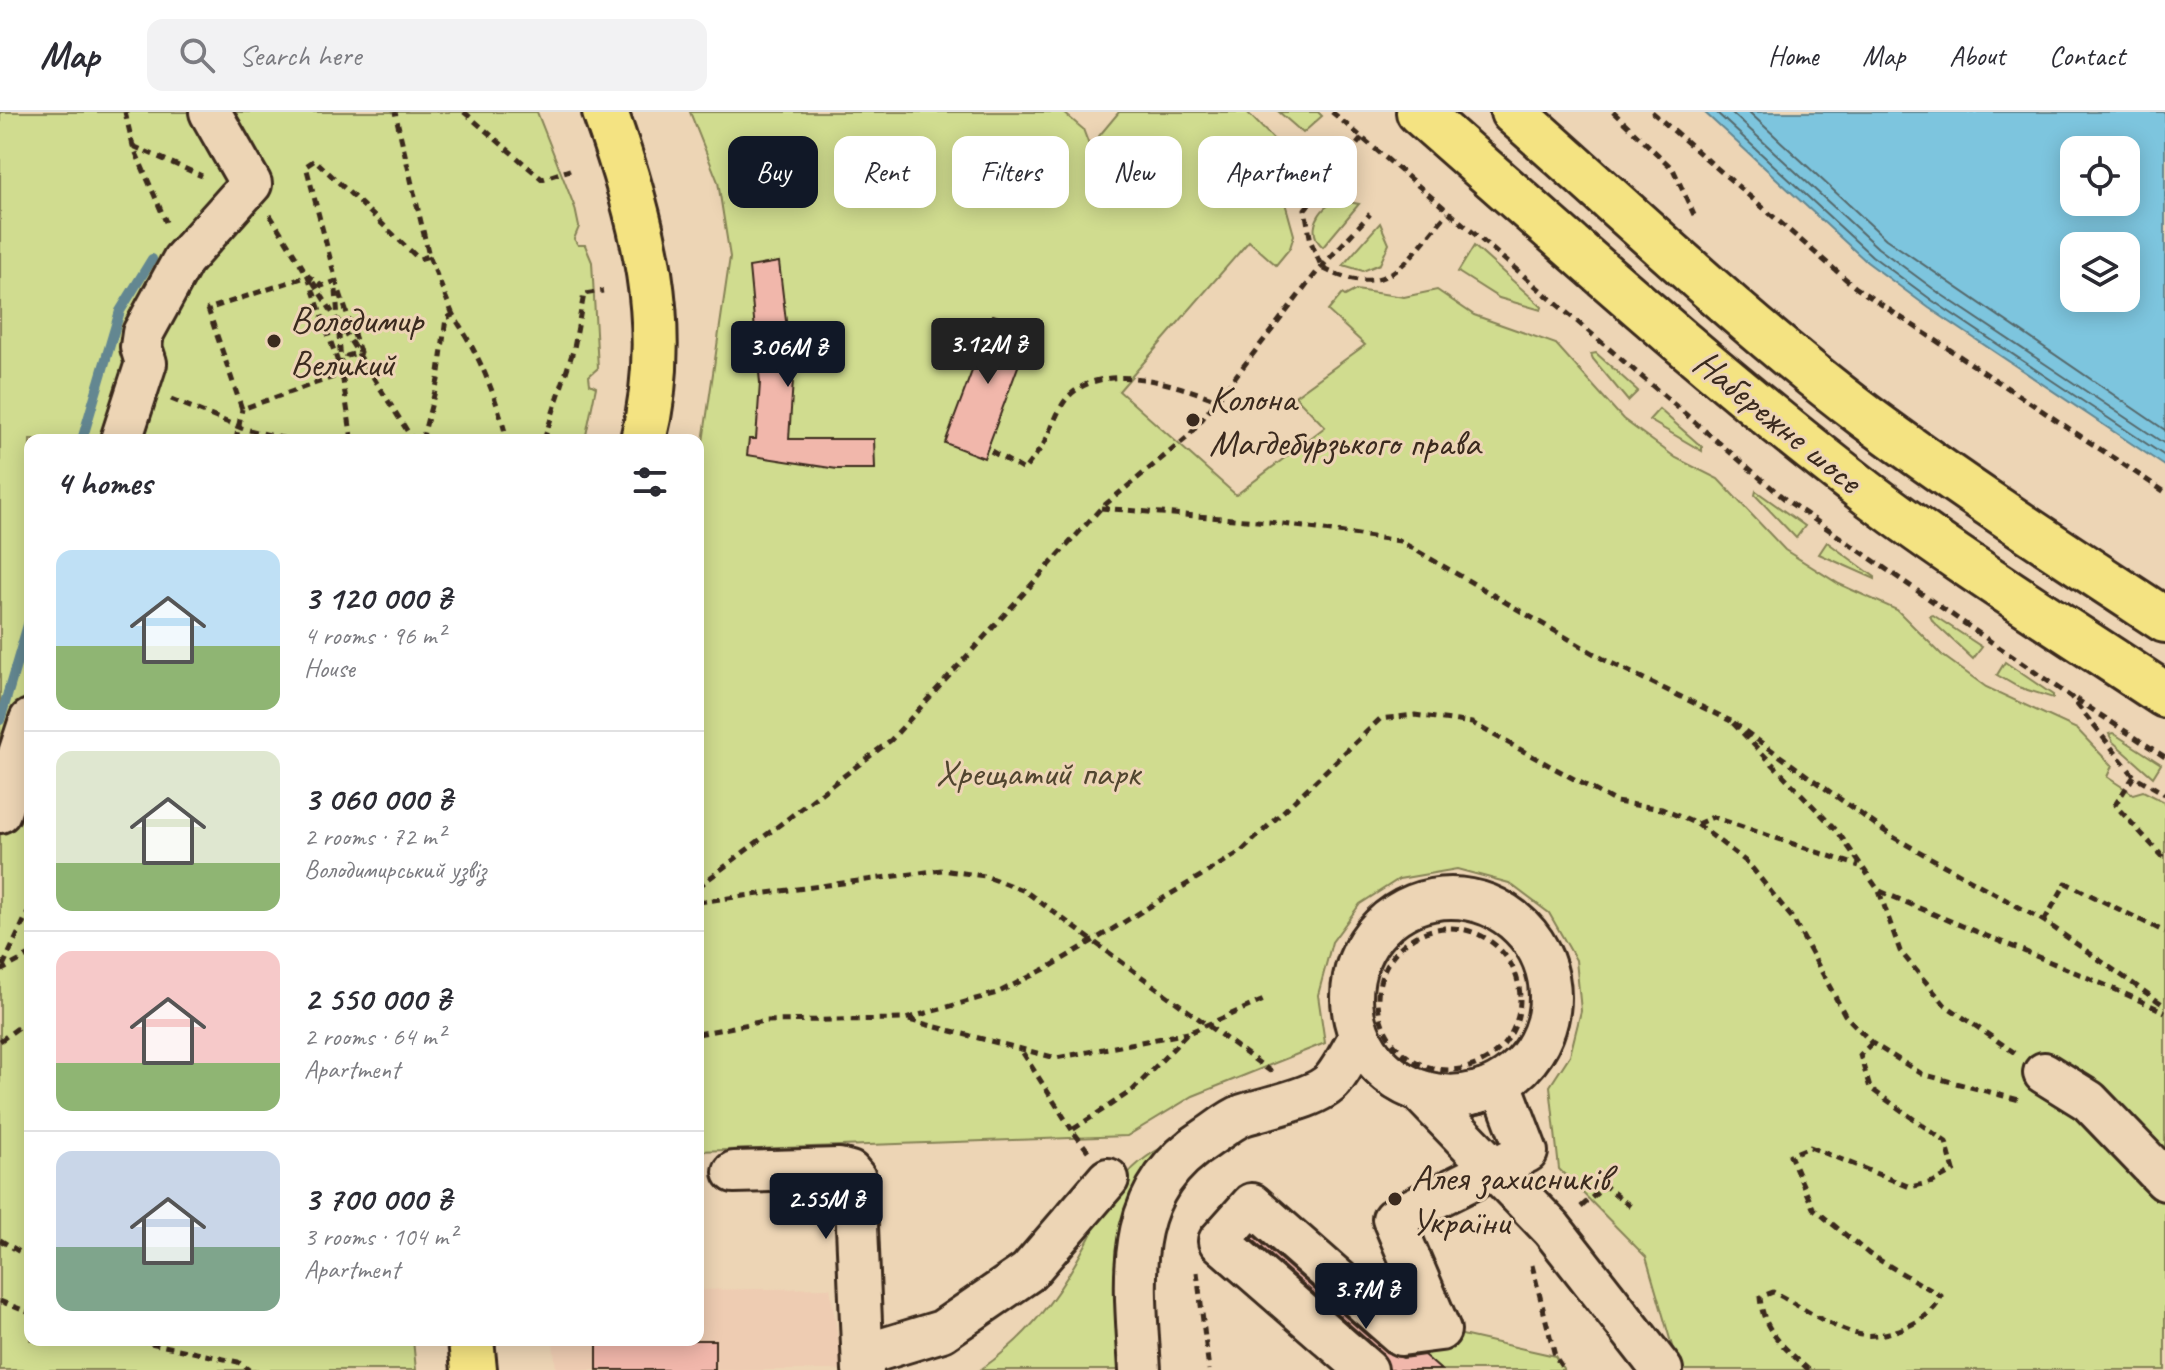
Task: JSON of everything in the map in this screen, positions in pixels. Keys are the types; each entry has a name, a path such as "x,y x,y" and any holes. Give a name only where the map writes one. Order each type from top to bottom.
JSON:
{"main road":[{"path":"605,112 630,183 650,259 656,359 644,434"},
{"name":"Набережне шосе","path":"1419,112 1707,365 1885,506 2165,695"},
{"name":"Набережне шосе","path":"1513,112 1787,354 1865,415 1979,498 2165,620"},
{"path":"472,1346 474,1370"}],"street":[{"path":"123,434 146,363 141,347 143,333 183,260 251,184 210,112"},
{"path":"0,812 24,738"},
{"path":"1420,1092 1467,1095 1484,1091 1526,1063 1543,1036 1551,1004 1548,971 1534,941 1511,917 1482,902 1449,897 1428,900 1388,919 1366,943 1353,973 1351,1006 1359,1038 1385,1052 1420,1092 1552,1229 1662,1370"},
{"path":"1140,1370 1136,1253 1144,1216 1158,1184 1184,1152 1242,1116 1272,1109 1332,1083 1359,1038 1385,1052"},
{"path":"2044,1073 2089,1101 2165,1180"},
{"path":"1367,1370 1219,1241 1252,1204 1401,1335 1440,1330 1393,1219 1527,1152 1501,1084 1467,1096 1420,1092"},
{"path":"734,1172 839,1169 850,1172 855,1178 863,1363 942,1331 1028,1272 1108,1179"}],"path":[{"path":"125,112 133,146 208,309 242,409 238,434"},
{"path":"395,112 429,256 453,315 473,346 492,389 505,434"},
{"path":"464,112 542,179 570,170"},
{"path":"1332,112 1786,500 2071,697 2165,757"},
{"path":"1613,112 1673,169 1694,215"},
{"path":"1652,112 1855,287 2165,492"},
{"path":"1362,138 1305,209 1311,242 1322,268 1344,279 1371,282 1390,276 1448,213"},
{"path":"133,146 206,178 251,184 409,434"},
{"path":"360,352 336,281 306,166 315,160 419,259 429,256"},
{"path":"704,882 891,740 1101,508 1189,436 1322,268 1370,214"},
{"path":"308,276 322,286 336,281"},
{"path":"208,309 308,276"},
{"path":"308,276 342,374"},
{"path":"336,281 342,374 351,434"},
{"path":"546,434 574,348 584,294 603,291"},
{"path":"424,434 438,380 446,318 453,315"},
{"path":"342,374 347,356 360,352"},
{"path":"146,363 154,383 170,399 241,428 266,434"},
{"path":"242,409 342,374"},
{"path":"991,451 1024,470 1043,445 1069,396 1099,381 1129,377 1176,385 1217,400"},
{"path":"1101,508 1269,522 1400,541 1605,660 1731,721 1893,837 2044,921 2165,1009"},
{"path":"2071,697 2134,776 2165,794"},
{"path":"704,1033 764,1021 905,1019 997,993 1051,966 1242,851 1380,719 1415,715 1472,723 1616,802 1662,809 1697,824 1748,863 1793,919 1845,1015 1872,1043 1922,1074 1981,1092 2035,1103 2047,1091 2044,1073 1945,1005 1900,951 1879,891 1838,832 1731,721"},
{"path":"2134,776 2115,805 2165,859"},
{"path":"1697,824 1713,817 1860,866"},
{"path":"704,901 942,870 985,876 1025,891 1274,1074"},
{"path":"2044,921 2066,883 2165,932"},
{"path":"1879,891 2165,1009"},
{"path":"2,969 24,921"},
{"path":"1445,927 1469,930 1490,940 1507,956 1518,977 1521,999 1511,1033 1488,1059 1467,1068 1432,1068 1401,1052 1385,1052 1378,1011 1379,986 1387,963 1402,945 1423,932 1445,927"},
{"path":"2,969 24,958"},
{"path":"905,1019 1023,1052 1056,1058 1188,1033 1266,999"},
{"path":"0,1041 24,1023"},
{"path":"1072,1130 1133,1090 1188,1033"},
{"path":"1809,1370 1777,1341 1762,1316 1760,1297 1773,1292 1858,1335 1910,1327 1937,1309 1941,1296 1869,1254 1813,1208 1790,1155 1810,1147 1910,1187 1933,1182 1954,1171 1946,1142 1870,1088 1860,1055 1872,1043"},
{"path":"1023,1052 1072,1130 1108,1179"},
{"path":"1605,1186 1633,1208"},
{"path":"0,1240 24,1254"},
{"path":"1528,1252 1555,1356 1564,1370"},
{"path":"0,1301 24,1311"},
{"path":"165,1346 238,1362 249,1370"}],"shaded area":[{"path":"830,1288 843,1370 556,1370 554,1346 704,1346 704,1290"}],"green space":[{"path":"0,112 537,112 575,208 579,227 574,239 578,245 585,245 592,262 598,368 589,376 590,384 596,387 586,434 24,434 24,1346 414,1346 416,1370 0,1370"},
{"name":"Хрещатий парк","path":"690,112 1063,112 1083,129 1086,136 1085,208 1182,208 1182,136 1099,136 1119,112 1247,112 1270,136 1198,136 1198,208 1286,208 1294,235 1290,248 1276,265 1249,241 1119,391 1236,495 1325,427 1295,396 1365,345 1328,311 1342,294 1345,296 1356,290 1404,297 1437,290 1474,315 1556,344 1623,419 1676,458 1718,479 1785,550 1839,584 1897,610 1942,655 1986,687 2077,729 2112,766 2107,777 2133,794 2143,791 2165,802 2165,1370 1679,1370 1646,1257 1559,1169 1550,1086 1570,1055 1581,1011 1576,960 1549,913 1509,883 1457,869 1399,879 1360,904 1332,942 1318,995 1325,1043 1193,1096 1127,1136 704,1151 704,435 730,257 718,182"},
{"path":"1279,112 1318,112 1322,116 1303,133"},
{"path":"1325,208 1356,208 1323,247 1315,234 1320,214"},
{"path":"1380,223 1389,244 1380,264 1363,271 1343,265"},
{"path":"1474,246 1542,307 1541,310 1499,298 1458,272"},
{"path":"1596,353 1638,391 1628,401 1593,359 1591,354"},
{"path":"1659,409 1702,447 1702,451 1649,420"},
{"path":"1756,491 1805,526 1796,538 1755,495"},
{"path":"1827,542 1875,577 1875,579 1819,554"},
{"path":"1930,616 1982,647 1973,659 1933,622"},
{"path":"2005,662 2053,698 2018,687 1997,675"},
{"path":"2113,733 2161,764 2153,777 2113,742 2109,734"},
{"path":"1206,1129 1158,1184 1140,1370 980,1370 1014,1343 1041,1314 1075,1263 1109,1200 1131,1170 1163,1147"},
{"path":"1440,1330 1555,1356 1564,1370 1441,1370 1401,1335"}],"water":[{"path":"1704,112 2165,112 2165,466 1929,308 1867,262"}],"building":[{"path":"779,262 793,380 789,439 874,439 875,469 837,469 747,455 749,439 756,439 760,383 749,267"},
{"path":"993,315 1032,329 984,458 945,443"},
{"path":"1254,1236 1386,1352 1403,1358 1424,1355 1441,1370 1389,1370 1382,1353 1252,1239"},
{"path":"704,1340 715,1340 715,1370 597,1370 597,1346 704,1346"}],"waterway":[{"path":"84,434 120,311 152,259"},
{"path":"0,720 24,638"}],"place":[{"name":"Володимир Великий","path":"274,341"},
{"name":"Колона Магдебурзького права","path":"1193,420"},
{"name":"Алея захисників України","path":"1395,1199"}]}
